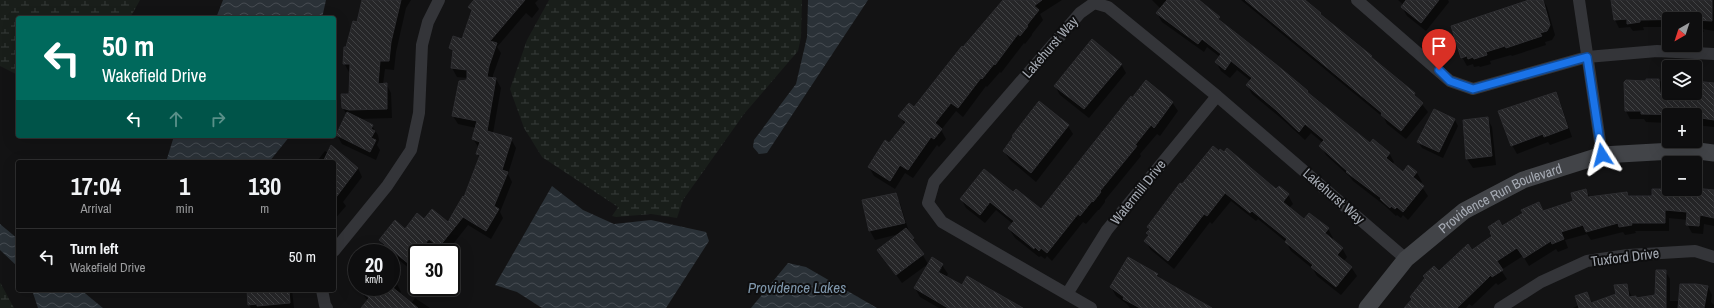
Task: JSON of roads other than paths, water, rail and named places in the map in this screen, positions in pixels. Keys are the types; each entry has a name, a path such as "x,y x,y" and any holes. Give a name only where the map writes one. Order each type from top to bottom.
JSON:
{"street":[{"path":"336,249 387,186 412,150 419,113 422,45 428,22 439,0"},
{"path":"1357,0 1450,81 1473,89 1587,57 1657,50 1714,54"},
{"path":"1579,0 1602,155"},
{"name":"Lakehurst Way","path":"1091,308 942,222 928,203 934,182 1080,13 1094,3 1108,7 1217,96 1406,259"},
{"name":"Watermill Drive","path":"1067,294 1107,230 1217,96"},
{"name":"Providence Run Boulevard","path":"1367,308 1406,259 1464,211 1523,180 1602,155 1691,150 1714,153"},
{"name":"Tuxford Drive","path":"1500,308 1541,282 1587,261 1628,255 1695,251 1714,257"},
{"path":"322,292 325,305 328,308"}],"water":[{"path":"223,0 326,0 322,16 217,16"},
{"path":"808,0 868,0 767,153 759,154 753,147 754,140 796,84 807,37"},
{"path":"173,138 288,138 271,160 167,160"},
{"path":"552,186 583,210 614,224 651,220 706,232 709,241 666,308 542,308 517,292 495,285"},
{"path":"0,224 16,237 16,265 0,250"},
{"name":"Providence Lakes","path":"788,263 806,267 877,308 751,308"},
{"path":"33,292 83,292 103,308 38,308"}]}
